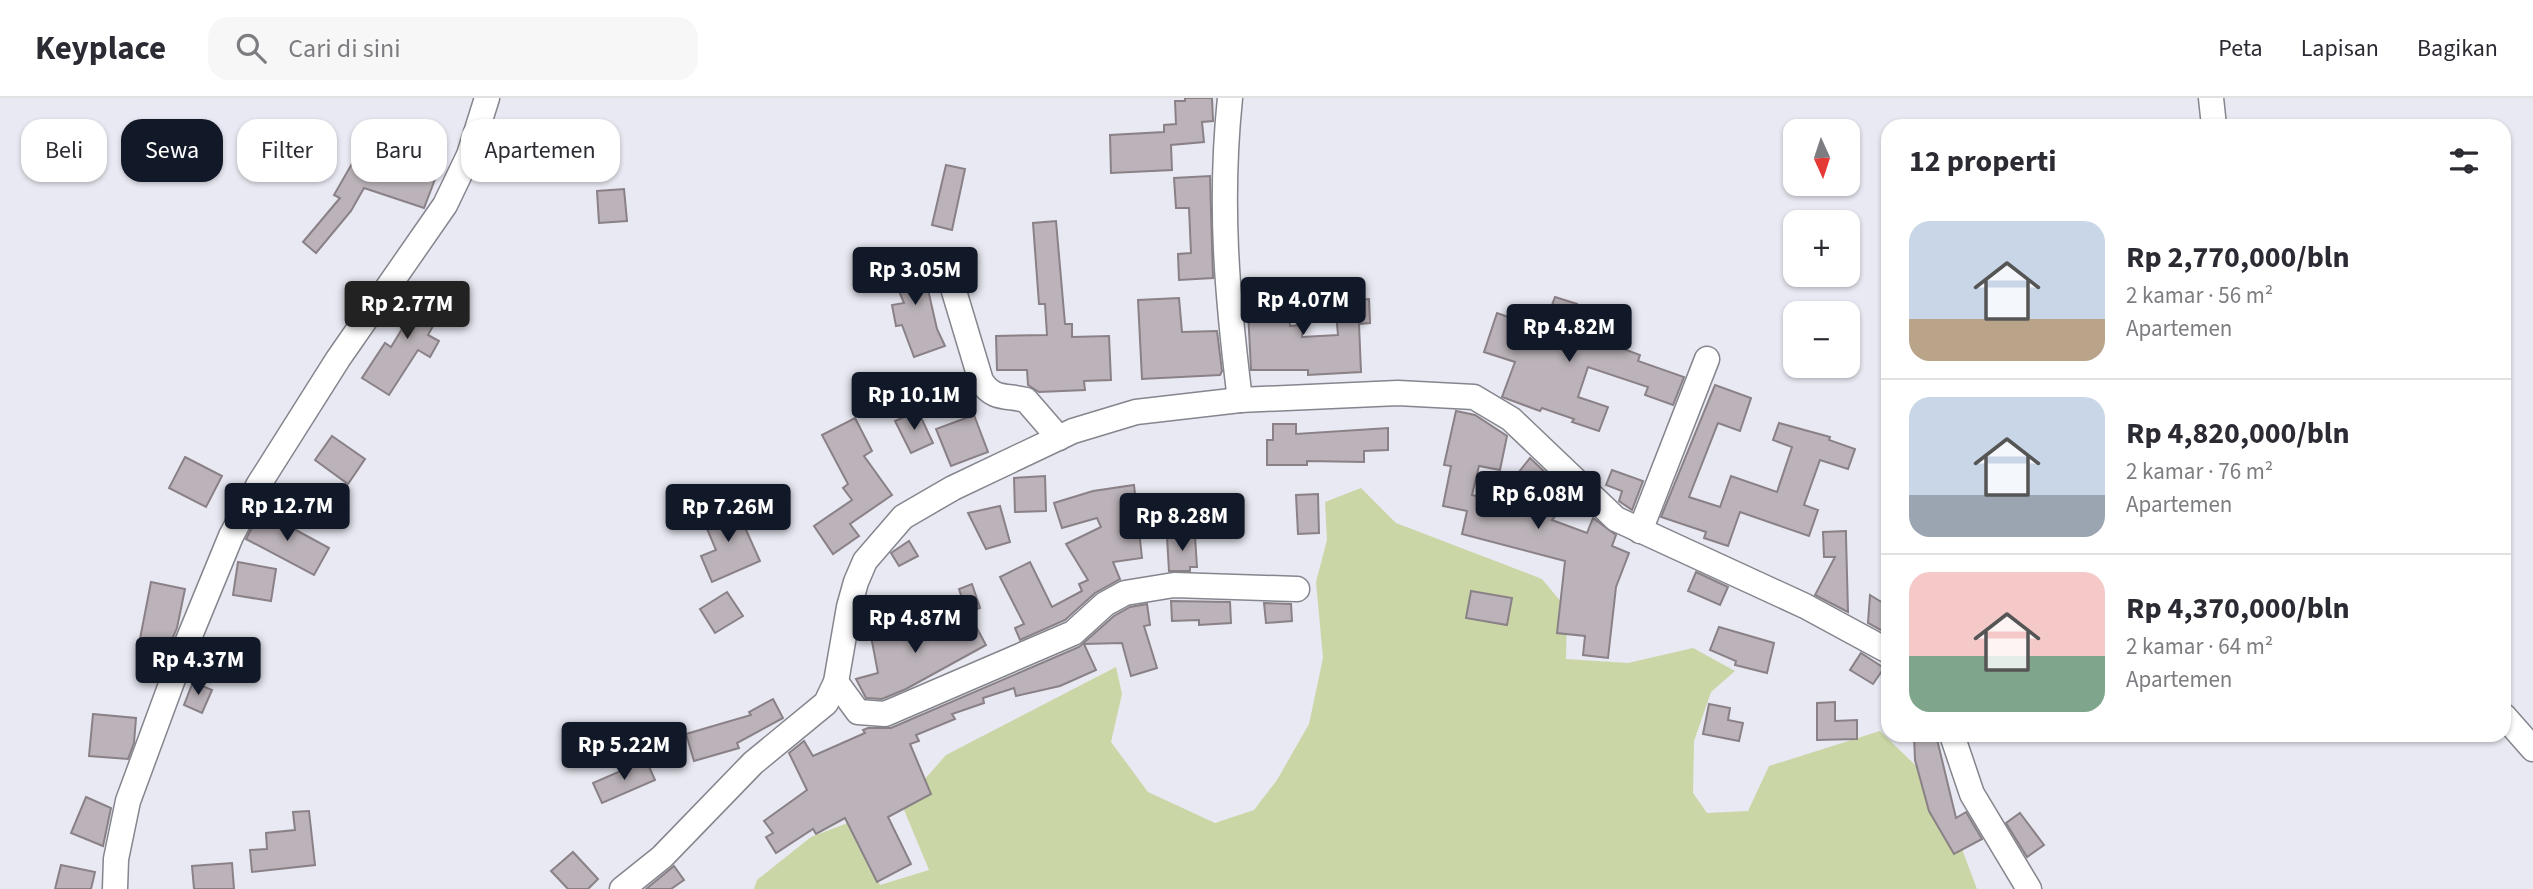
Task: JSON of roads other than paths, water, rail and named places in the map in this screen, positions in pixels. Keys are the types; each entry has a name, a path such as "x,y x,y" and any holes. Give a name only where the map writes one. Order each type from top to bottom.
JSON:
{"street":[{"path":"115,889 116,859 128,802 180,660 231,536 259,484 338,359 444,205 469,155 487,98"},
{"path":"1230,98 1223,200 1224,269 1240,400"},
{"path":"2211,98 2213,119"},
{"path":"947,268 981,380 987,391 999,397 1026,400 1059,438"},
{"path":"1640,530 1707,359"},
{"path":"622,889 662,857 753,763 826,703 836,682 856,582 865,561 903,517 926,502 1059,438 1105,420 1136,412 1240,400 1398,393 1474,397 1496,407 1511,419 1608,513 1772,590 1881,647"},
{"path":"836,682 858,712 885,714 1073,633 1105,604 1125,593 1174,585 1297,589"},
{"path":"2511,724 2533,749"},
{"path":"1954,742 1972,794 2029,889"}]}
